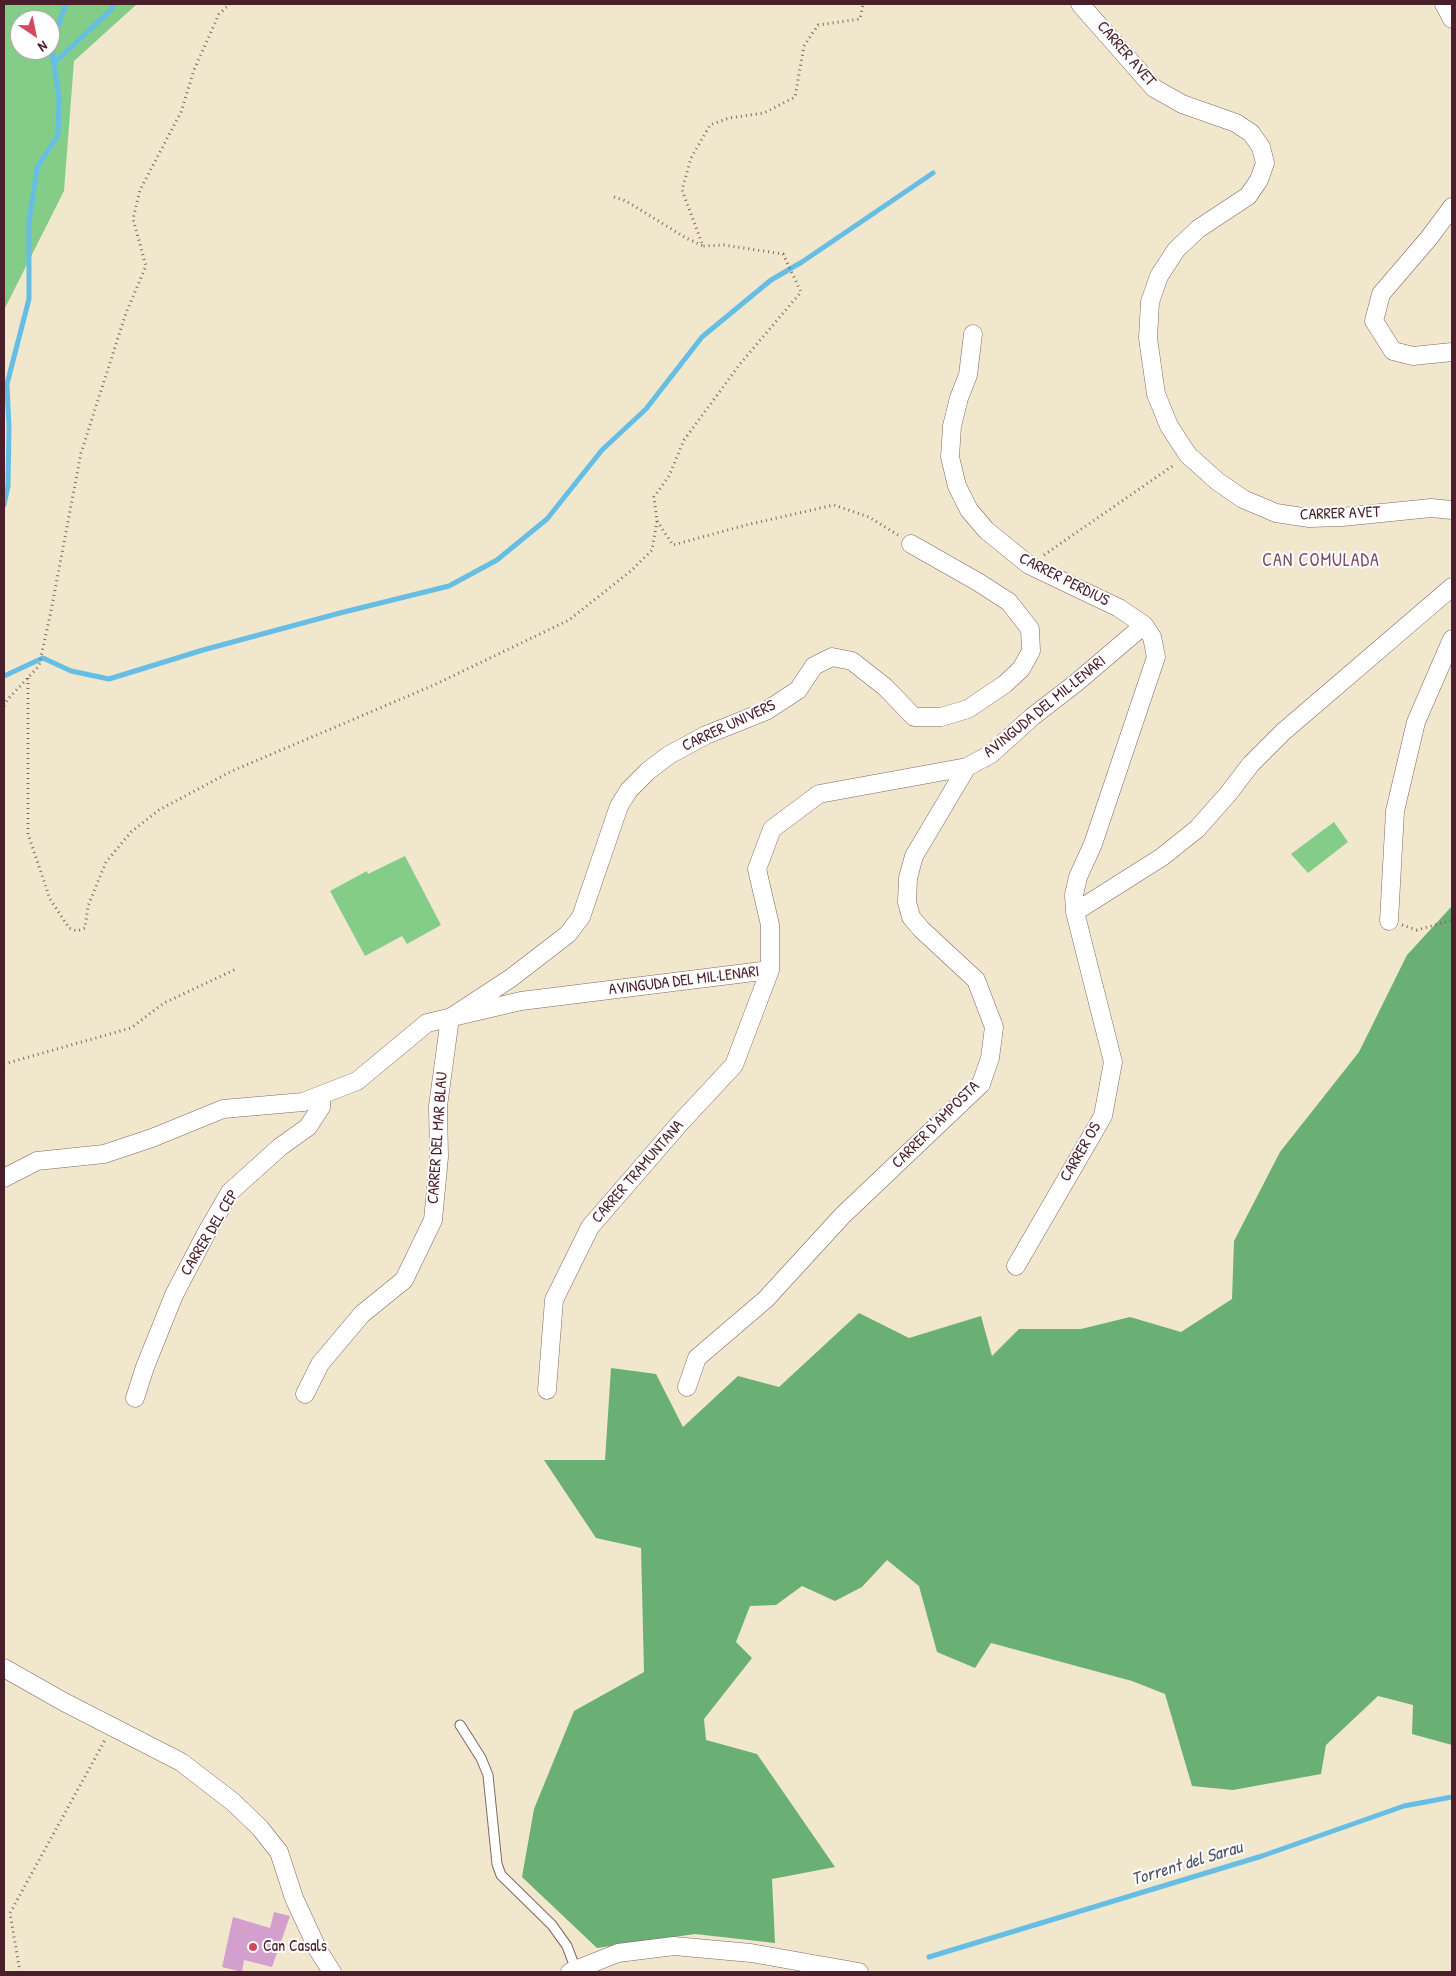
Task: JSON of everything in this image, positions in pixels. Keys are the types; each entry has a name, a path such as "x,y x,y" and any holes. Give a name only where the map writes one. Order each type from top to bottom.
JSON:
{"street":[{"name":"CARRER AVET","path":"1080,4 1154,88 1182,104 1236,123 1251,133 1261,147 1265,163 1259,180 1248,196 1198,229 1176,250 1159,276 1150,302 1148,338 1156,394 1169,426 1188,455 1217,481 1243,499 1276,513 1309,518 1342,517 1431,508 1452,510"},
{"path":"1444,4 1452,19"},
{"path":"1452,207 1429,238 1381,294 1374,321 1393,351 1413,356 1452,352"},
{"name":"CARRER PERDIUS","path":"973,334 968,375 959,398 952,426 950,457 957,486 969,510 986,530 1029,565 1119,608 1144,626"},
{"name":"CARRER UNIVERS","path":"450,1018 510,978 568,934 581,917 619,806 629,790 648,771 669,755 698,739 766,711 786,699 798,690 814,666 832,657 852,661 885,687 914,717 941,717 968,709 1005,684 1021,669 1031,652 1030,629 1008,602 978,582 911,544"},
{"path":"1144,626 1152,637 1156,657 1093,844 1078,877 1074,895 1075,912 1162,857 1197,829 1251,764 1283,732 1452,587"},
{"name":"AVINGUDA DEL MIL·LENARI","path":"4,1178 36,1161 104,1154 152,1138 223,1109 303,1102 357,1081 427,1023 521,1001 770,970 770,925 757,870 772,829 819,794 967,768 990,754 1032,717 1144,626"},
{"path":"1389,921 1394,811 1416,722 1452,639"},
{"name":"CARRER D'AMPOSTA","path":"687,1387 697,1358 766,1299 843,1215 981,1084 990,1058 994,1027 976,980 921,929 911,917 907,902 908,878 914,856 967,768"},
{"name":"CARRER OS","path":"1016,1266 1102,1116 1113,1062 1075,912"},
{"name":"CARRER TRAMUNTANA","path":"546,1390 554,1300 590,1227 680,1122 734,1065 770,970"},
{"name":"CARRER DEL MAR BLAU","path":"305,1394 320,1364 362,1314 404,1280 433,1220 439,1157 438,1106 450,1018"},
{"name":"CARRER DEL CEP","path":"135,1398 145,1367 174,1295 230,1192 280,1147 308,1127 320,1107 321,1095"},
{"path":"4,1668 181,1762 233,1802 260,1828 279,1852 294,1898 318,1950 332,1972"},
{"path":"573,1971 618,1954 674,1946 751,1953 860,1972"}],"lane":[{"path":"460,1725 482,1758 488,1775 497,1864 501,1875 552,1925 566,1946 573,1971"}],"path":[{"path":"4,706 7,700 39,666 81,452 126,313 146,266 133,219 140,190 181,112 194,70 219,14 230,4"},
{"path":"703,246 682,190 691,158 710,125 729,118 764,113 795,97 804,46 818,25 860,19 863,4"},
{"path":"28,678 28,834 50,898 69,928 77,931 85,928 88,906 106,862 131,832 159,810 232,771 434,686 569,620 652,550 657,521 654,497 669,476 684,440 740,364 801,292 783,254 724,245 703,246 686,238 626,201 614,197"},
{"path":"1029,565 1188,455"},
{"path":"657,521 673,545 746,525 834,505 869,517 911,544"},
{"path":"1389,921 1417,930 1452,920"},
{"path":"4,1064 131,1028 164,1003 236,969"},
{"path":"20,1972 10,1913 113,1727"}],"green space":[{"path":"4,4 137,4 74,61 64,191 4,310"},
{"path":"1334,822 1348,842 1308,873 1291,854"},
{"path":"405,856 441,925 407,944 402,936 365,956 330,891 367,871 368,874"},
{"path":"1452,906 1452,1745 1412,1734 1413,1705 1378,1696 1326,1745 1321,1774 1233,1790 1192,1786 1165,1694 1132,1681 991,1643 975,1668 937,1652 919,1586 887,1560 862,1587 835,1601 802,1586 776,1605 750,1606 736,1642 752,1658 704,1719 706,1740 757,1754 835,1867 772,1879 775,1943 695,1934 597,1948 522,1877 534,1809 574,1711 644,1672 641,1548 596,1538 544,1460 605,1460 611,1368 656,1374 683,1427 738,1376 779,1387 859,1313 909,1338 981,1316 992,1356 1019,1329 1081,1329 1130,1317 1181,1332 1232,1299 1234,1241 1280,1152 1359,1052 1407,955"}],"building":[{"name":"Can Casals","path":"274,1912 290,1916 272,1967 244,1960 242,1972 222,1967 233,1917 270,1928"}],"waterway":[{"path":"4,505 8,486 9,427 7,384 29,299 29,223 37,168 58,135 59,97 51,46 66,4"},
{"path":"54,63 112,9 113,4"},
{"path":"4,676 43,658 71,671 109,679 203,650 449,586 497,560 547,519 602,450 646,409 702,337 771,280 802,262 933,173"},
{"name":"Torrent del Sarau","path":"929,1957 1262,1856 1404,1806 1452,1797"}],"place":[{"name":"Can Casals","path":"253,1947"}],"district":[{"name":"CAN COMULADA","path":"1321,561"}]}
